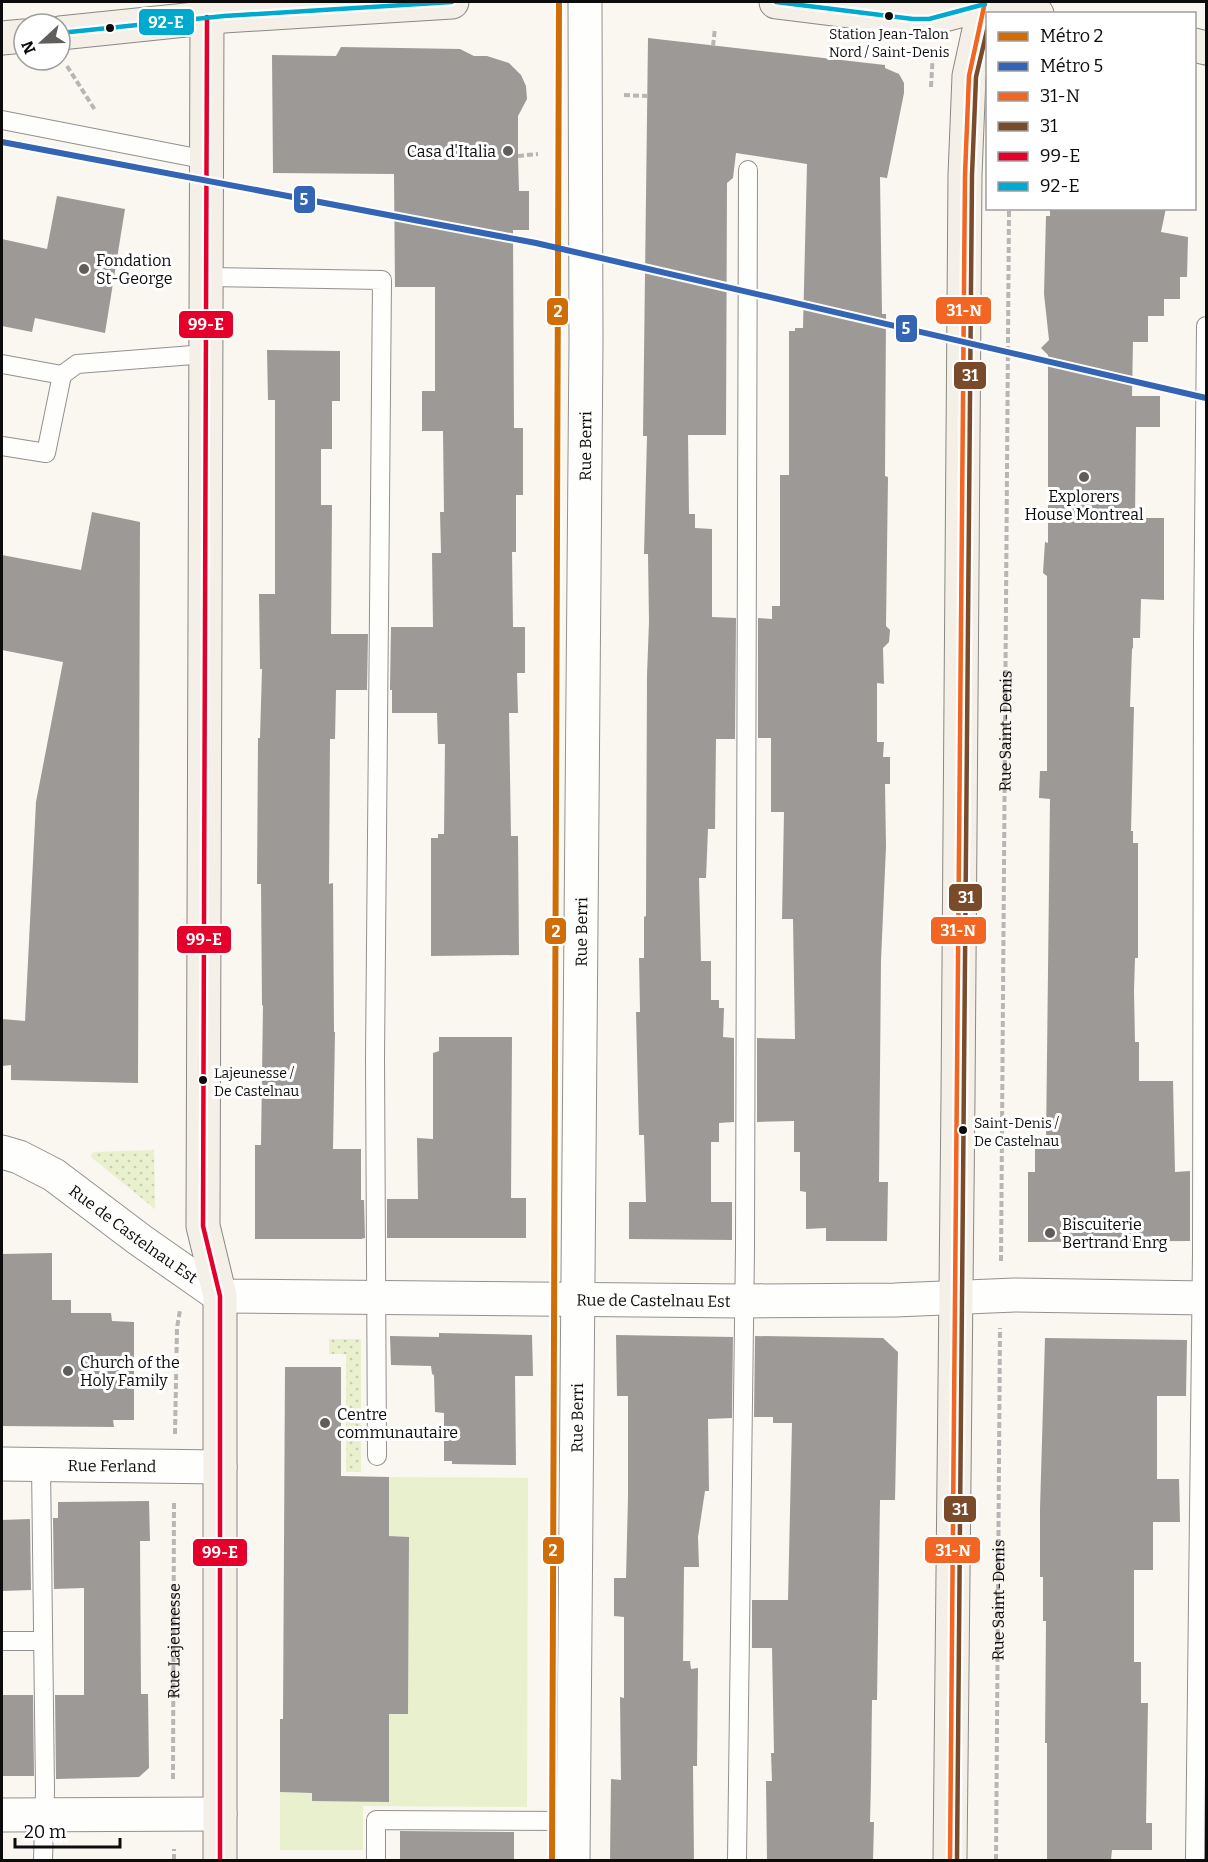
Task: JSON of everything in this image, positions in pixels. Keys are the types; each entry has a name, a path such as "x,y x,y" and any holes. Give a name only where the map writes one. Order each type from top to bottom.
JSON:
{"main road":[{"path":"72,32 207,17 453,2"},
{"path":"776,2 913,19 929,19 984,2 1028,12"},
{"path":"950,1860 965,175 969,76 984,2"},
{"path":"207,17 203,1226 220,1296 220,1860"}],"street":[{"name":"Rue Berri","path":"573,1860 586,342 585,2"},
{"name":"Rue de Castelnau Est","path":"2,1152 20,1157 54,1175 140,1240 220,1296 743,1301 896,1300 1015,1295 1204,1298"},
{"name":"Rue Ferland","path":"2,1464 220,1467"},
{"path":"2,1815 220,1814"}],"lane":[{"path":"2,120 207,159"},
{"path":"737,1860 743,1301 748,170"},
{"path":"207,277 382,280 375,1046 377,1456"},
{"path":"1195,1860 1204,1298 1203,641 1206,326"},
{"path":"2,446 46,453 62,375 77,364 206,354"},
{"path":"2,364 62,375"},
{"path":"41,1464 43,1860"},
{"path":"2,1641 43,1641"},
{"path":"376,1860 376,1820 573,1821"}],"path":[{"path":"714,46 715,28"},
{"path":"71,72 98,114"},
{"path":"624,95 647,96"},
{"path":"518,156 538,154"},
{"name":"Rue Saint-Denis","path":"1001,1253 1009,210"},
{"path":"175,1434 177,1328"},
{"name":"Rue Saint-Denis","path":"996,1860 1000,1342"},
{"name":"Rue Lajeunesse","path":"173,1786 174,1496"},
{"path":"174,1844 174,1860"}],"green space":[{"path":"154,1150 155,1209 91,1157 92,1153 96,1152"},
{"path":"329,1339 361,1339 361,1472 346,1472 346,1354 329,1354"},
{"path":"389,1477 528,1478 527,1807 363,1806 363,1850 280,1850 280,1792 312,1793 389,1714 408,1714 409,1537 389,1536"}],"building":[{"path":"648,38 885,65 885,68 899,74 904,83 887,178 880,177 882,314 886,314 885,476 888,477 886,626 890,630 889,642 883,648 884,684 877,683 877,742 884,742 883,757 890,757 890,784 885,784 886,847 881,960 879,1182 888,1182 887,1241 826,1241 826,1228 806,1229 806,1192 800,1191 800,1152 794,1152 794,1121 757,1122 757,1038 795,1039 793,919 782,919 784,812 771,812 771,738 758,738 758,618 772,619 772,606 780,606 780,475 789,475 789,331 803,328 807,164 736,153 733,178 727,183 726,435 688,435 689,514 695,514 695,528 712,529 712,617 736,618 735,739 716,739 715,829 708,829 706,878 699,878 701,961 711,961 711,1000 719,1000 719,1008 724,1008 723,1037 734,1038 734,1122 719,1123 719,1142 711,1142 711,1202 732,1202 732,1240 629,1239 629,1202 646,1202 644,1135 639,1135 636,1012 640,1012 639,958 644,958 644,917 646,916 649,622 648,554 644,554 647,436 643,436"},
{"path":"341,47 460,49 474,56 487,56 509,63 521,75 526,86 527,99 518,116 518,156 519,191 529,191 529,230 513,230 514,428 523,428 523,495 516,495 516,552 512,552 513,627 525,627 525,673 517,673 518,713 509,713 511,836 518,836 519,955 431,956 431,838 438,838 438,834 444,834 445,744 438,744 437,713 392,713 391,627 433,627 432,553 441,553 440,512 444,512 443,431 422,431 422,391 435,391 435,287 395,287 394,174 273,173 272,55 336,56"},
{"path":"57,196 125,209 105,333 35,318 32,332 2,326 2,239 47,249"},
{"path":"1050,210 1166,210 1161,232 1188,237 1187,277 1180,277 1180,299 1164,299 1164,316 1148,316 1148,342 1133,342 1132,396 1160,396 1160,427 1136,427 1135,518 1164,518 1164,600 1141,599 1140,638 1133,638 1130,707 1134,707 1131,831 1133,831 1133,843 1138,843 1138,958 1135,958 1134,991 1135,1042 1139,1042 1139,1081 1173,1081 1175,1172 1190,1171 1190,1241 1028,1242 1028,1172 1035,1172 1035,1143 1046,1143 1050,799 1039,798 1040,771 1047,771 1047,576 1043,573 1045,542 1048,543 1048,355 1041,348 1049,340 1044,294 1046,216 1050,216"},
{"path":"267,350 340,351 340,401 332,401 332,449 321,449 321,505 332,505 331,634 368,634 367,690 336,690 335,739 330,739 329,884 333,883 335,1032 333,1149 361,1149 361,1200 364,1200 365,1238 361,1239 255,1239 255,1145 261,1145 263,1005 261,884 257,884 258,738 260,738 262,669 260,669 259,594 275,594 275,400 268,400"},
{"path":"92,512 140,522 138,1083 11,1080 11,1065 2,1066 2,1019 25,1021 36,802 63,662 2,650 2,555 81,570"},
{"path":"439,1037 512,1037 511,1198 526,1198 526,1238 387,1238 387,1199 418,1199 417,1138 433,1139 433,1053 439,1051"},
{"name":"Church of the Holy Family","path":"52,1253 52,1300 71,1300 71,1313 111,1313 112,1321 134,1322 134,1420 113,1420 114,1427 2,1426 2,1254"},
{"path":"439,1333 532,1335 533,1376 515,1376 516,1465 452,1464 452,1461 444,1461 444,1413 435,1412 434,1375 431,1366 391,1365 390,1336 439,1337"},
{"path":"616,1335 733,1337 732,1418 708,1419 709,1491 705,1491 698,1537 699,1567 684,1567 683,1661 690,1661 691,1669 698,1668 697,1766 693,1766 694,1860 610,1860 611,1779 621,1780 620,1697 624,1698 624,1617 614,1616 614,1578 626,1578 628,1498 628,1396 617,1396"},
{"path":"755,1336 883,1338 898,1352 895,1500 880,1500 877,1700 872,1700 870,1822 874,1822 873,1860 767,1860 766,1781 772,1781 771,1753 774,1753 772,1648 752,1648 752,1600 788,1600 792,1423 773,1423 773,1417 754,1417"},
{"path":"1045,1338 1187,1340 1186,1396 1157,1396 1157,1479 1179,1479 1180,1522 1153,1522 1153,1570 1134,1570 1134,1662 1141,1662 1141,1703 1148,1703 1146,1823 1152,1823 1152,1850 1112,1850 1111,1860 1047,1860 1046,1621 1043,1621 1043,1577 1040,1577"},
{"path":"285,1367 341,1367 341,1476 389,1477 389,1536 409,1537 408,1714 389,1714 389,1802 312,1801 312,1793 280,1792 280,1719 283,1719"},
{"path":"149,1501 150,1541 140,1541 141,1694 148,1694 149,1768 139,1777 56,1779 55,1695 84,1695 84,1588 54,1589 53,1518 58,1518 58,1502"},
{"path":"30,1519 31,1590 2,1591 2,1520"},
{"path":"2,1695 33,1695 34,1776 2,1776"},
{"path":"400,1831 514,1832 514,1860 400,1860"}],"metro line":[{"name":"2","path":"552,1860 559,2"},
{"name":"5","path":"2,142 536,243 1206,398"}],"transit line":[{"name":"92-E","path":"72,32 224,16 452,2"},
{"name":"92-E","path":"776,2 913,19 929,19 985,4"},
{"name":"31-N","path":"950,1860 965,175 969,76 985,2"},
{"name":"99-E","path":"207,17 203,1226 220,1296 220,1860"},
{"name":"31","path":"957,1860 972,175 976,77 986,34"}],"place":[{"name":"Station Jean-Talon Nord / Saint-Denis","path":"889,16"},
{"name":"Casa d'Italia","path":"508,151"},
{"name":"Fondation St-George","path":"84,269"},
{"name":"Explorers House Montreal","path":"1084,477"},
{"name":"Lajeunesse / De Castelnau","path":"203,1080"},
{"name":"Saint-Denis / De Castelnau","path":"963,1130"},
{"name":"Biscuiterie Bertrand Enrg","path":"1050,1233"},
{"name":"Church of the Holy Family","path":"68,1371"},
{"name":"Centre communautaire","path":"325,1423"}]}
